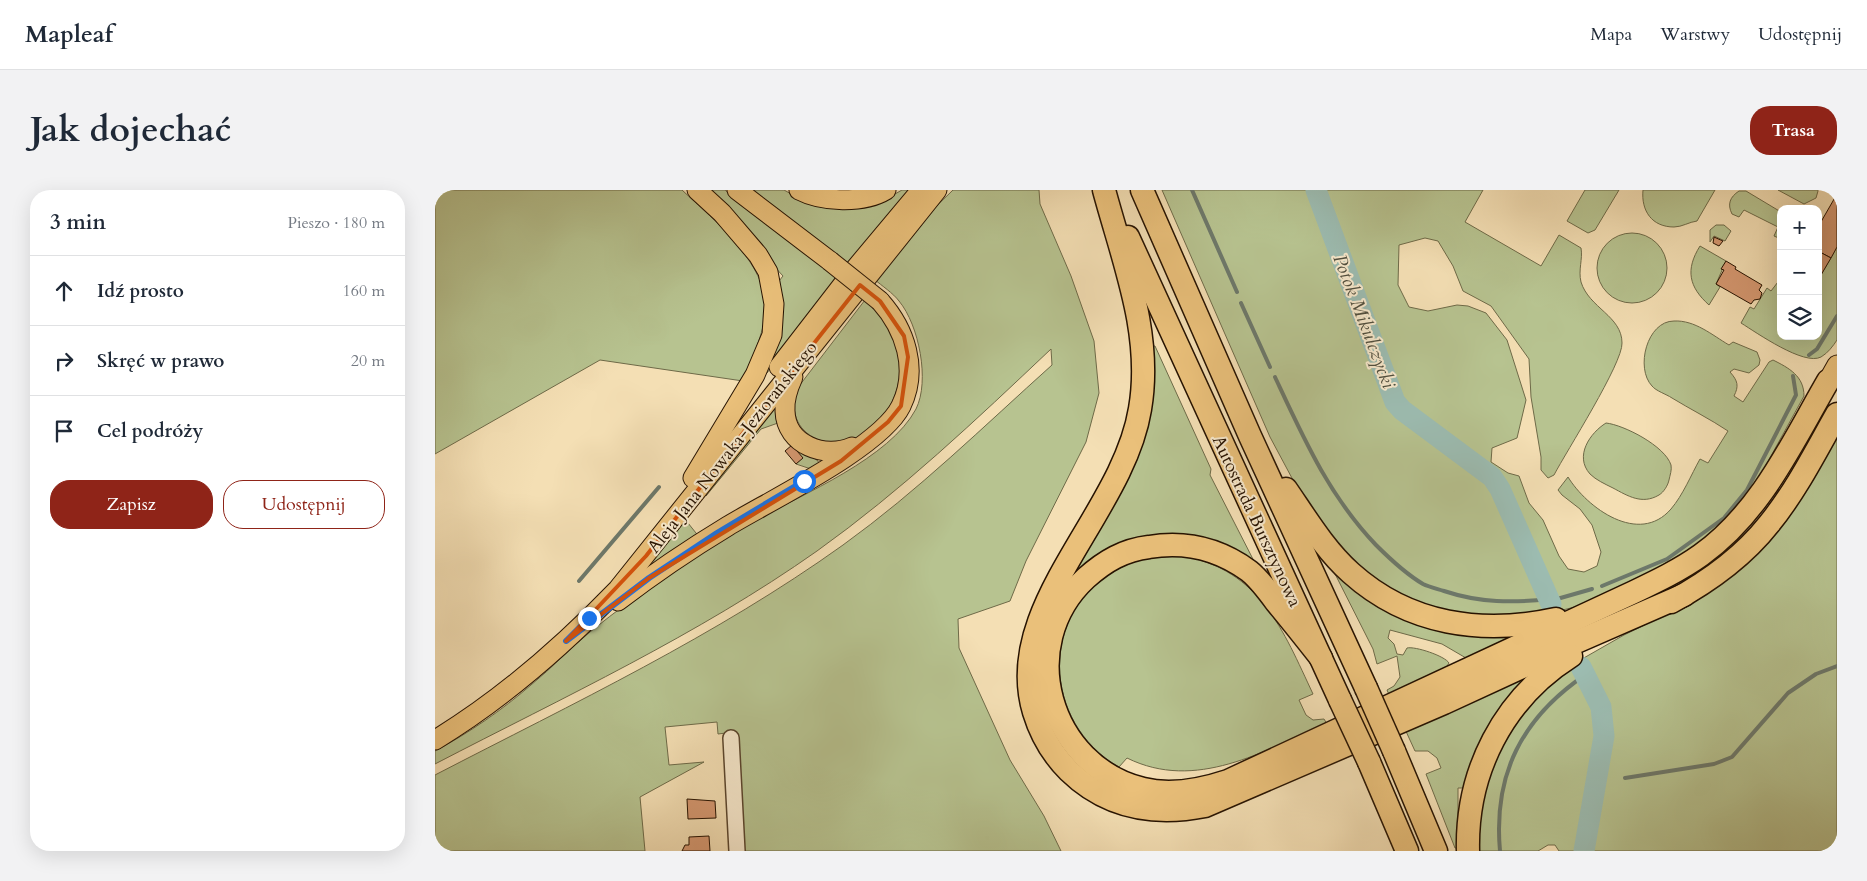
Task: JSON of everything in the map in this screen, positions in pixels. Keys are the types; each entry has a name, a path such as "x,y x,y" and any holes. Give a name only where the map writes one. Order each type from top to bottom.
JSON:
{"highway":[{"path":"1104,190 1143,340 1143,378 1140,410 1132,441 1116,481 1046,602 1035,628 1029,652 1028,676 1031,702 1039,729 1057,758 1080,781 1106,797 1136,808 1156,811 1179,811 1205,806 1444,703 1574,642 1684,595"},
{"name":"Autostrada Bursztynowa","path":"1108,190 1174,340 1369,762 1407,851"},
{"name":"Autostrada Bursztynowa","path":"1142,190 1250,436 1366,688 1437,851"},
{"path":"1321,658 1251,572 1233,560 1202,548 1169,544 1135,549 1104,562 1080,584 1061,608 1050,640 1047,672 1051,699 1058,720 1074,745 1093,765 1113,778 1144,789 1173,792 1201,790 1273,762 1669,575 1701,555 1749,509 1771,479 1833,373"},
{"path":"1467,851 1469,809 1475,782 1500,725 1522,697 1545,674 1569,657 1684,595 1726,567 1770,524 1790,495 1837,414"},
{"path":"1250,436 1327,548 1351,573 1377,592 1407,609 1438,620 1470,626 1499,627 1531,624 1590,611"}],"main road":[{"path":"693,478 755,375 772,335 774,304 768,272 758,255 722,214 697,190"},
{"path":"566,641 649,578 689,551 841,461 871,438 901,406 908,381 908,358 904,336 895,318 880,301 737,190"},
{"path":"799,190 809,195 845,201 886,190"},
{"name":"Aleja Jana Nowaka-Jeziorańskiego","path":"435,727 482,695 519,665 588,603 637,548 854,270 921,190"},
{"name":"Aleja Jana Nowaka-Jeziorańskiego","path":"435,740 490,703 566,641 618,589 937,190"},
{"path":"799,362 785,400 785,418 793,433 814,449 827,452 844,450 871,438"}],"street":[{"path":"731,738 737,851"}],"highlighted area":[{"path":"860,285 880,301 904,336 908,357 901,406 888,422 841,461 649,578 566,641 646,556"}],"green space":[{"path":"435,190 682,190 738,246 760,280 765,298 764,324 743,381 600,360 435,454"},
{"path":"704,190 725,190 838,279 767,373 765,373 779,281 783,276"},
{"path":"751,190 784,190 793,195 888,198 902,190 910,190 875,230 851,265"},
{"path":"953,190 1039,190 1040,204 1071,276 1094,341 1099,393 1086,442 1026,561 1010,601 958,619 959,648 1010,760 1044,816 1061,851 741,851 734,732 718,734 717,722 665,727 669,765 704,762 640,797 645,851 435,851 435,775 592,695 695,639 795,578 843,545 898,503 1052,365 1051,349 908,479 848,528 772,582 630,664 435,764 435,751 473,729 509,703 583,638 630,601 734,533 844,473 887,443 904,427 916,409 922,384 922,369 917,338 906,311 897,298 874,279 918,224"},
{"path":"1162,190 1483,190 1465,222 1541,266 1559,235 1581,248 1581,282 1591,299 1617,326 1621,334 1622,343 1613,369 1593,408 1554,475 1548,478 1541,470 1541,457 1531,397 1529,359 1491,306 1463,291 1453,266 1438,241 1425,238 1399,245 1398,285 1409,307 1428,311 1457,305 1468,306 1486,313 1507,340 1526,400 1517,438 1492,448 1491,462 1508,473 1519,476 1529,503 1543,520 1559,556 1568,569 1584,572 1597,566 1601,552 1592,525 1580,509 1558,490 1568,477 1588,500 1601,511 1615,518 1629,523 1644,524 1658,520 1671,509 1700,459 1708,463 1728,431 1659,391 1652,386 1647,378 1644,358 1647,347 1657,329 1665,323 1682,321 1689,323 1729,345 1733,342 1757,352 1760,360 1759,365 1749,373 1734,369 1730,372 1737,384 1734,396 1743,402 1769,362 1773,360 1795,374 1801,383 1804,396 1749,496 1729,519 1672,564 1579,606 1534,617 1505,620 1441,611 1398,596 1363,575 1333,543 1301,495 1270,437"},
{"path":"1585,190 1619,190 1595,230 1588,233 1567,221"},
{"path":"1643,190 1715,190 1697,221 1674,227 1660,224 1649,216 1644,205"},
{"path":"1778,190 1818,191 1816,198 1804,204"},
{"path":"1739,191 1746,191 1777,210 1777,226 1744,210 1739,217 1732,214 1730,201"},
{"path":"1716,225 1724,225 1731,231 1725,241 1714,236 1710,242 1710,230"},
{"path":"1632,233 1645,236 1657,243 1664,255 1667,268 1664,281 1657,293 1645,300 1632,303 1619,300 1607,293 1600,281 1597,268 1600,255 1607,243 1619,236"},
{"path":"1700,246 1726,261 1716,284 1720,287 1709,305 1697,292 1691,278 1692,263"},
{"path":"1837,247 1837,340 1821,357 1813,359 1792,353 1741,323 1750,307 1754,309 1767,288 1771,291 1777,283 1777,340 1822,340 1822,273"},
{"path":"865,300 885,320 894,336 900,365 897,390 885,413 868,431 844,443 827,443 807,433 798,422 794,407 796,390"},
{"path":"1151,346 1155,346 1211,469 1210,475 1257,567 1172,535 1061,597 1120,491"},
{"path":"779,398 778,423 761,429 706,496 706,491"},
{"path":"1606,423 1633,432 1653,444 1667,458 1671,465 1671,472 1668,484 1661,494 1647,499 1635,498 1624,494 1590,474 1583,460 1586,446 1600,427"},
{"path":"1837,434 1837,851 1559,851 1555,845 1548,845 1538,851 1476,851 1476,830 1494,755 1519,713 1561,671 1624,635 1683,606 1749,561 1789,517"},
{"path":"785,438 818,461 819,464 811,469 796,464 802,458"},
{"path":"684,518 700,538 643,570"},
{"path":"1183,556 1209,563 1232,574 1266,606 1291,647 1313,694 1299,700 1306,715 1313,720 1324,719 1327,724 1254,756 1204,769 1178,771 1153,767 1127,758 1119,767 1094,748 1075,723 1064,696 1059,667 1063,638 1074,611 1093,587 1120,568 1128,564 1158,557"},
{"path":"1329,562 1352,584 1525,634 1466,658 1442,644 1390,630 1388,638 1394,644 1397,654 1403,655 1407,648 1423,650 1449,663 1445,669 1390,697 1387,690 1394,686 1400,677 1397,656 1377,664 1373,649"},
{"path":"1534,672 1464,788 1458,788 1458,848 1455,848 1426,774 1441,768 1437,758 1428,751 1415,751 1404,727"}],"building":[{"path":"1837,194 1837,247 1831,258 1822,253 1822,220"},
{"path":"1714,237 1723,241 1719,246 1713,243"},
{"path":"1822,253 1831,258 1822,273"},
{"path":"1726,261 1736,267 1735,269 1762,285 1759,290 1762,293 1760,299 1754,300 1751,304 1716,284 1724,270 1721,269"},
{"path":"792,445 803,458 796,464 785,451"},
{"path":"687,799 715,801 716,818 688,819"},
{"path":"709,836 710,851 682,851 685,845 689,845 689,837"}],"waterway":[{"path":"1192,190 1237,292"},
{"name":"Potok Mikulczycki","path":"1316,190 1395,402 1402,410 1492,477 1500,489 1551,604"},
{"path":"1241,303 1270,367"},
{"path":"1809,355 1817,349 1837,316"},
{"path":"1602,586 1667,559 1724,518 1747,490 1796,395 1793,376"},
{"path":"1275,377 1318,465 1344,507 1376,545 1404,571 1425,585 1471,598 1497,601 1550,599"},
{"path":"579,581 659,487"},
{"path":"1550,601 1592,589"},
{"path":"1625,778 1714,764 1732,757 1788,693 1816,674 1837,666"},
{"name":"Potok Mikulczycki","path":"1581,667 1601,707 1604,736 1584,851"},
{"path":"1500,851 1499,823 1501,797 1507,773 1516,750 1544,710 1585,675"}],"route":[{"path":"589,618 566,641 649,578 689,551 804,481"}]}
